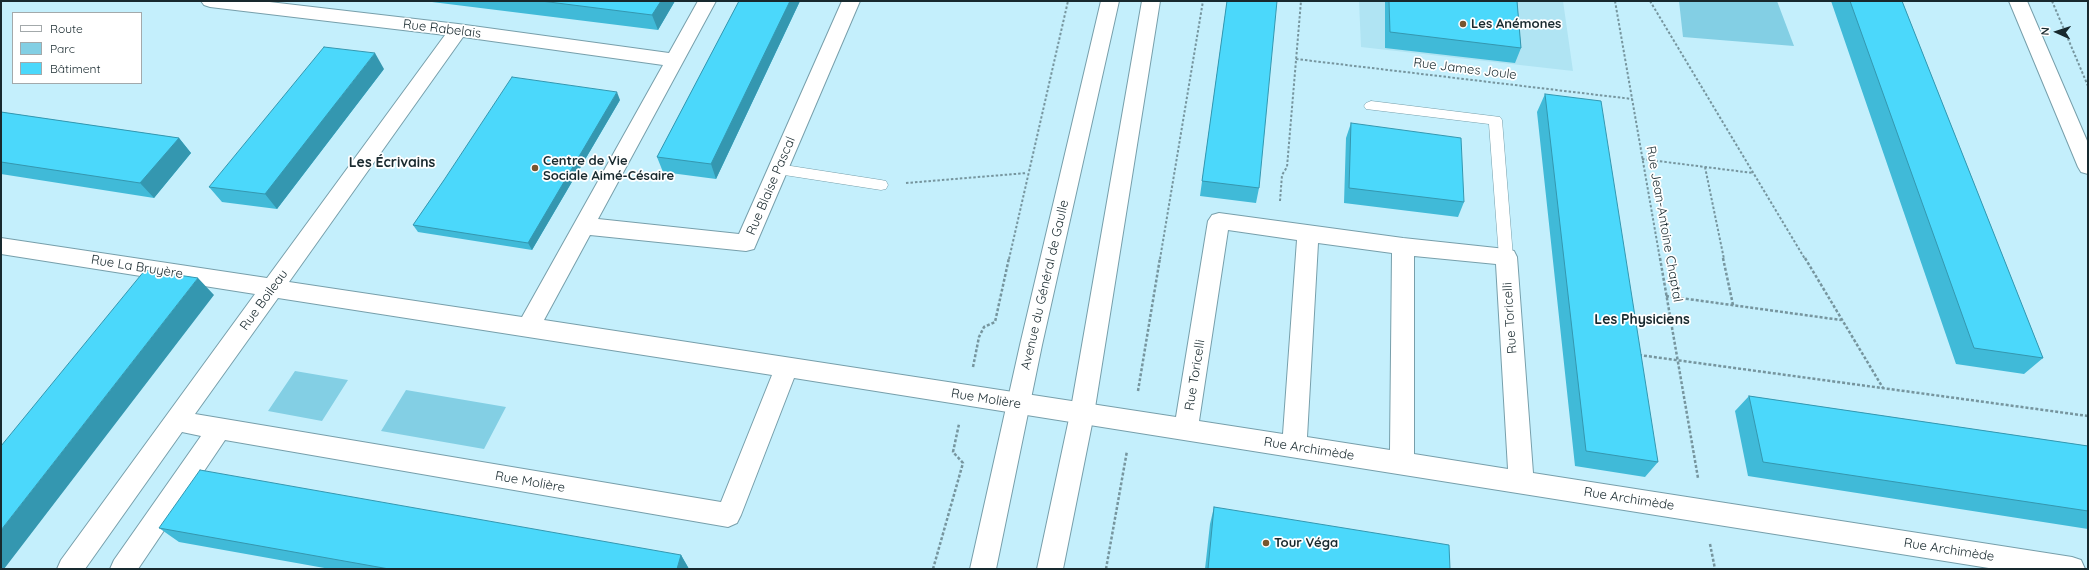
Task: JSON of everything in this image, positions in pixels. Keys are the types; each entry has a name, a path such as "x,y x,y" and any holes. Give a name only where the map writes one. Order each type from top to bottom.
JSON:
{"street":[{"name":"Rue Rabelais","path":"210,1 458,30 674,60"},
{"path":"528,328 706,1"},
{"name":"Rue Blaise Pascal","path":"583,226 746,243 851,1"},
{"name":"Avenue du Général de Gaulle","path":"983,569 1018,404 1110,1"},
{"path":"1050,569 1082,414 1151,1"},
{"path":"2018,1 2088,167"},
{"name":"Rue Boileau","path":"70,569 458,30"},
{"name":"Rue Toricelli","path":"1186,430 1219,221 1403,246 1506,257 1521,482"},
{"path":"1294,447 1308,234"},
{"name":"Rue La Bruyère","path":"1,246 273,288"},
{"path":"1402,464 1403,246"},
{"name":"Rue Molière","path":"273,288 1186,430"},
{"name":"Rue Molière","path":"176,421 728,515 786,368"},
{"path":"122,569 219,429"},
{"name":"Rue Archimède","path":"1186,430 2072,569"}],"lane":[{"path":"1371,106 1494,120 1506,257"},
{"path":"778,169 881,185"}],"path":[{"path":"967,395 979,337 984,327 995,322 1027,173 1068,1"},
{"path":"1106,569 1202,1"},
{"path":"1277,230 1282,175 1287,167 1301,1"},
{"name":"Rue Jean-Antoine Chaptal","path":"1615,1 1715,569"},
{"path":"1650,1 1883,388"},
{"path":"2052,1 2088,86"},
{"name":"Rue James Joule","path":"1296,59 1632,98"},
{"path":"1642,159 1753,173"},
{"path":"1705,167 1734,305"},
{"path":"881,185 1027,173"},
{"path":"1666,296 1842,320"},
{"path":"1634,355 2088,416"},
{"path":"933,569 963,463 953,452 954,441"}],"shaded area":[{"name":"Les Anémones","path":"1359,1 1563,1 1573,71 1361,47"}],"green space":[{"path":"1679,1 1777,1 1794,46 1683,37"},
{"path":"295,371 348,380 322,421 268,411"},
{"path":"406,390 506,407 484,449 381,431"}],"building":[{"path":"541,1 661,1 652,15"},
{"path":"739,1 790,1 711,164 657,157"},
{"path":"1227,1 1277,1 1259,188 1202,181"},
{"path":"1389,1 1517,1 1521,48 1390,32"},
{"path":"1850,1 1902,1 2043,358 1974,348"},
{"path":"324,47 375,53 265,194 209,187"},
{"name":"Centre de Vie Sociale Aimé-Césaire","path":"512,77 617,92 528,243 413,225 444,180"},
{"path":"1545,94 1601,101 1658,462 1586,451"},
{"path":"1,112 179,138 140,183 1,162"},
{"path":"1351,123 1461,138 1464,202 1349,188"},
{"path":"145,270 198,278 1,530 1,446"},
{"path":"1749,396 2088,446 2088,511 1763,462"},
{"path":"200,470 681,555 677,569 389,569 159,528"},
{"path":"1214,507 1449,545 1450,569 1208,569"}],"place":[{"name":"Les Anémones","path":"1463,24"},
{"name":"Centre de Vie Sociale Aimé-Césaire","path":"535,168"},
{"name":"Tour Véga","path":"1266,543"}],"district":[{"name":"Les Écrivains","path":"392,163"},
{"name":"Les Physiciens","path":"1642,320"}]}
